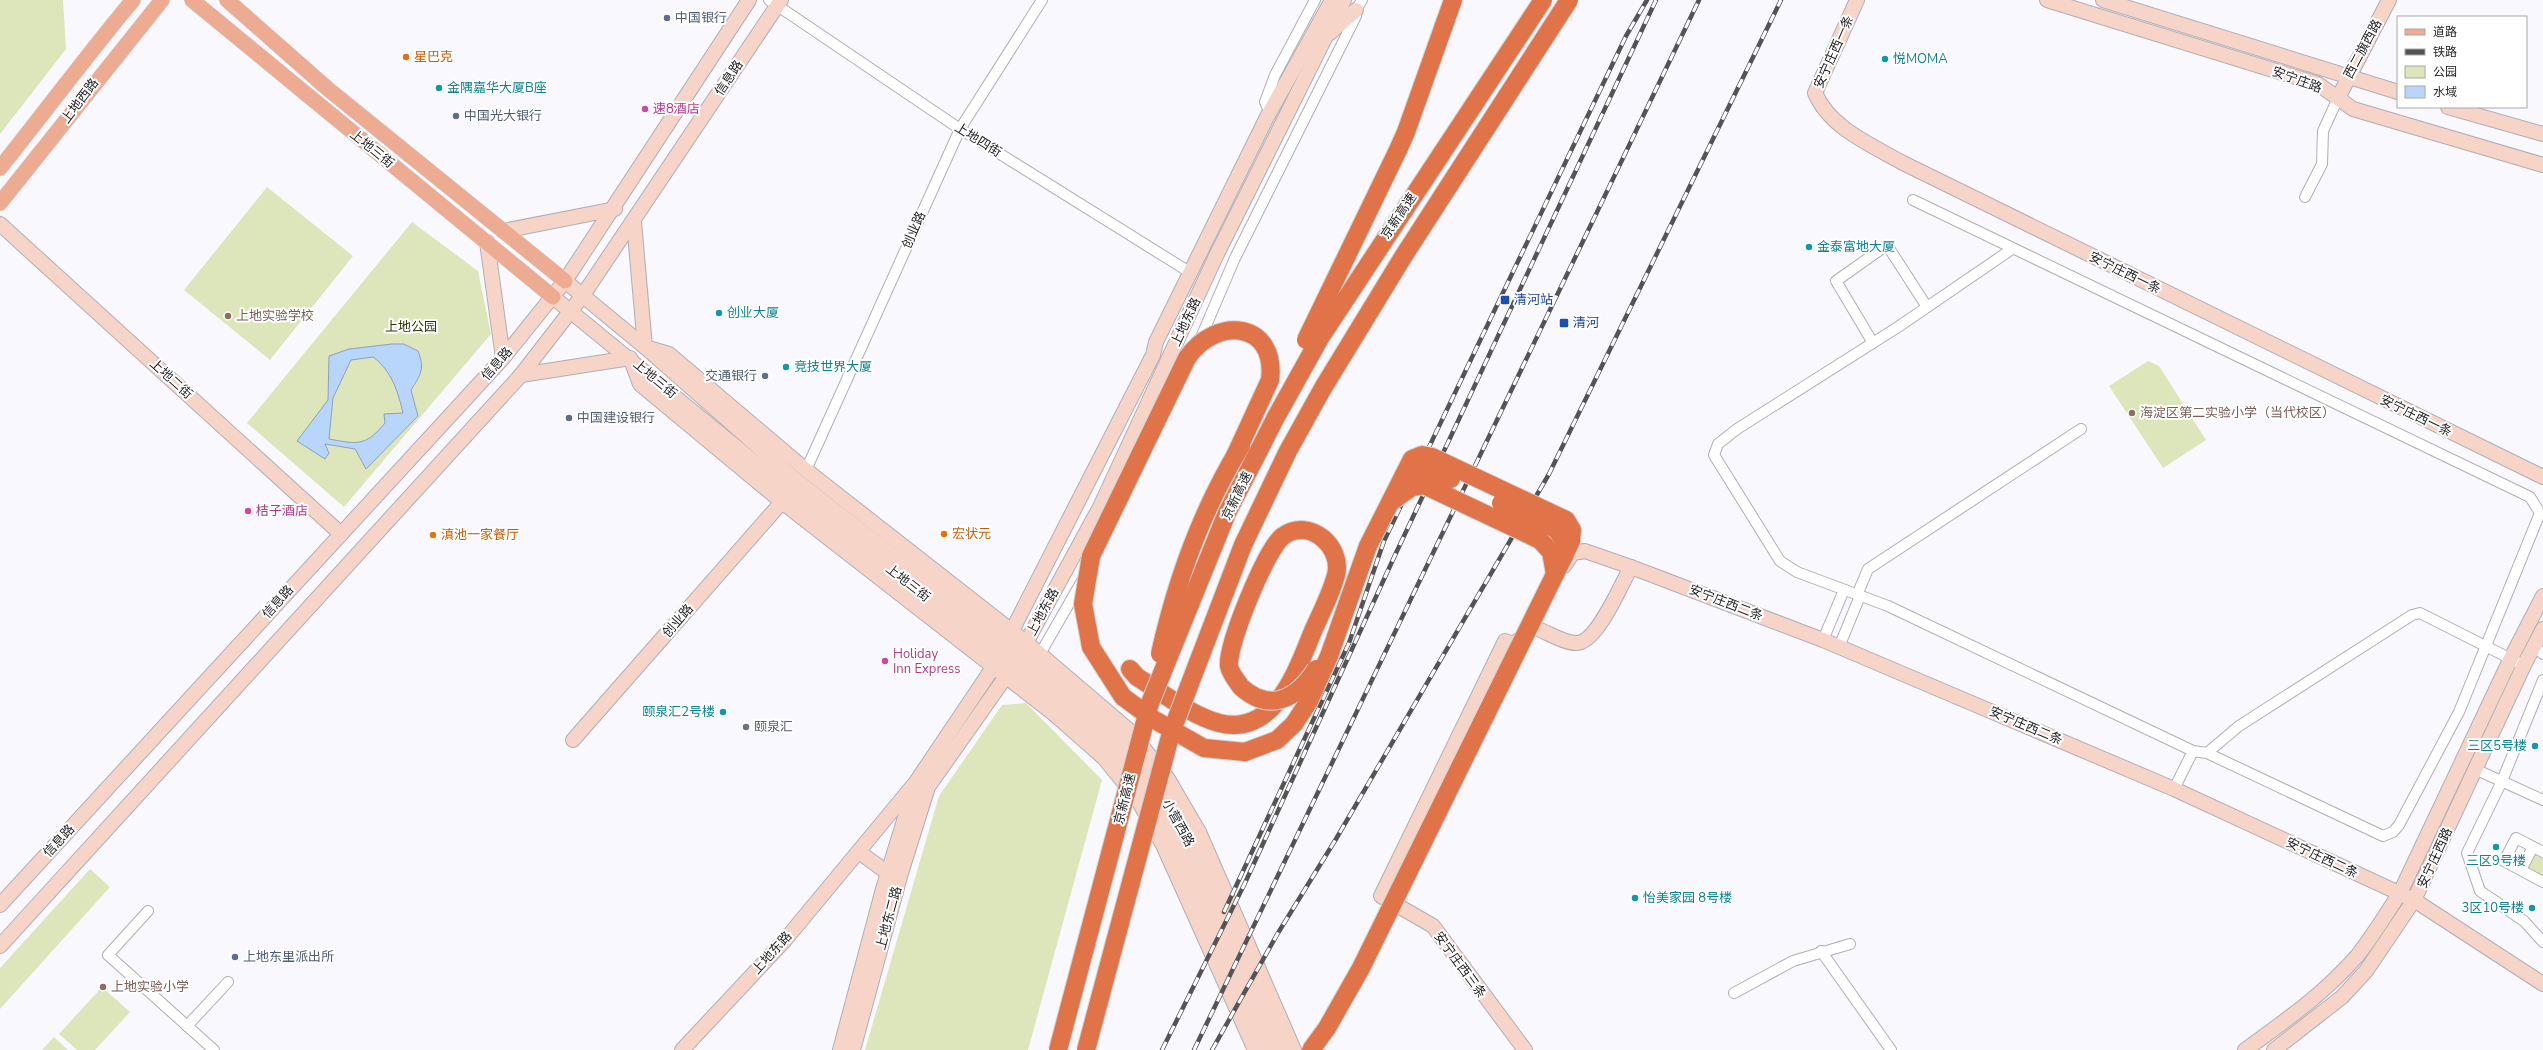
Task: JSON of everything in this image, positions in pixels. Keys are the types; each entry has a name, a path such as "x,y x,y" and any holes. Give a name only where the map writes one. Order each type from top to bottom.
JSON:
{"highway":[{"path":"1235,456 1310,334 1398,150 1417,104 1453,0"},
{"name":"京新高速","path":"1058,1050 1150,703 1227,513 1276,417 1309,357 1386,235 1544,0"},
{"name":"京新高速","path":"1086,1050 1171,733 1243,545 1288,451 1322,388 1403,257 1569,0"},
{"path":"1150,703 1167,623 1193,546 1270,380 1272,368 1263,344 1256,338 1234,329 1224,330 1196,344 1187,358 1091,556 1083,604 1090,647 1122,697 1153,719 1204,748 1245,752 1277,740 1294,724 1309,701 1368,546 1412,459 1422,455 1432,457 1566,520 1572,530 1571,542 1362,968 1327,1028 1311,1050"},
{"path":"1390,503 1412,487 1424,485 1540,540 1551,552 1555,574"},
{"path":"1130,669 1137,677 1200,715 1220,723 1247,723 1259,718 1275,704 1288,688 1334,582 1337,561 1334,550 1319,535 1309,531 1291,533 1283,536 1270,552 1232,642 1229,667 1240,687 1260,700 1287,698 1297,692 1309,680 1324,656 1340,622"}],"main road":[{"name":"上地西路","path":"0,168 65,88 88,54 133,0"},
{"name":"上地西路","path":"0,202 162,0"},
{"name":"上地三街","path":"192,0 553,297"},
{"name":"上地三街","path":"227,0 328,89 565,281"}],"street":[{"name":"信息路","path":"0,905 503,358 553,297 615,209 749,0"},
{"name":"创业路","path":"573,740 794,486 960,129 1042,0"},
{"path":"1270,113 1265,102 1315,0"},
{"name":"上地东路","path":"1004,650 1153,355 1156,342 1270,113 1332,0"},
{"name":"上地东路","path":"682,1050 785,940 858,852 922,785 1017,660 1100,507 1216,256 1344,0"},
{"name":"安宁庄西一条","path":"1857,0 1815,93 1821,108 1836,123 1903,163 2543,477"},
{"name":"安宁庄路","path":"2047,0 2318,84 2353,109 2543,165"},
{"name":"安宁庄路","path":"2103,0 2397,92"},
{"name":"西二旗西路","path":"2338,98 2389,0"},
{"name":"信息路","path":"0,946 521,375 583,295 634,222 776,2"},
{"name":"上地四街","path":"776,2 960,129 1191,273"},
{"path":"1323,40 1359,5"},
{"path":"1040,654 1071,602 1113,522 1215,308 1235,258 1356,16 1359,5"},
{"path":"2305,197 2322,164 2323,131 2338,98"},
{"path":"2452,108 2543,134"},
{"path":"1913,200 2012,249 2530,497 2540,513 2487,645 2459,712 2399,825 2393,832 2383,836 2207,753 2193,751 1888,606 1797,572 1780,561 1727,479 1714,455 1714,450 1718,444 1737,429 1873,343 2012,249"},
{"path":"503,231 615,209"},
{"path":"634,222 644,347"},
{"name":"上地二街","path":"0,224 341,534"},
{"path":"487,242 503,358"},
{"path":"1873,343 1836,281 1887,245 1927,307"},
{"name":"上地三街","path":"565,281 644,347 794,486 1004,650"},
{"path":"553,297 630,358"},
{"path":"521,375 630,358"},
{"name":"上地三街","path":"630,358 640,384 794,486 1004,650"},
{"path":"1839,647 1868,569 2081,429"},
{"name":"安宁庄西二条","path":"1535,628 1566,561 1573,553 1585,552 1631,567 1823,640 2174,789 2414,900 2543,984"},
{"path":"1535,628 1576,643 1584,641 1598,627 1631,567"},
{"path":"1823,640 1844,590"},
{"name":"安宁庄西路","path":"2245,1050 2299,1011 2339,975 2378,928 2400,893 2510,660 2543,596"},
{"path":"2207,753 2239,726 2412,615 2420,613 2487,645 2510,660 2524,665"},
{"name":"安宁庄西三条","path":"1525,1050 1433,926 1381,896 1505,641 1514,644 1535,628"},
{"name":"安宁庄西路","path":"2274,1050 2342,997 2366,971 2414,900 2477,770 2524,665 2538,650 2543,629"},
{"path":"922,785 1004,650 1017,660"},
{"name":"小营西路","path":"1004,650 1121,741 1157,786 1188,836 1281,1050"},
{"name":"小营西路","path":"1017,660 1040,654 1130,731 1172,786 1199,832 1294,1050"},
{"name":"小营西路","path":"1017,660 1054,714 1104,758 1138,800 1163,845 1255,1050"},
{"name":"小营西路","path":"1017,660 1113,750 1148,793 1176,842 1269,1050"},
{"path":"2543,680 2502,781 2467,853 2480,891 2524,921 2543,942"},
{"path":"2174,789 2193,751"},
{"path":"2477,770 2543,800"},
{"name":"上地东二路","path":"840,1050 888,873 922,785"},
{"name":"上地东二路","path":"853,1050 901,873 922,785"},
{"path":"2543,852 2516,838 2504,861 2543,882"},
{"path":"2521,870 2533,847"},
{"path":"858,852 888,873"},
{"path":"148,911 108,955 214,1050"},
{"path":"1734,993 1793,961 1821,951 1850,944"},
{"path":"1821,951 1891,1050"},
{"path":"187,1026 228,982"}],"green space":[{"path":"0,0 63,0 66,49 0,134"},
{"path":"267,187 353,256 270,360 184,290"},
{"name":"上地公园","path":"412,222 478,271 491,334 344,507 247,423"},
{"path":"2148,361 2159,366 2206,440 2163,468 2109,386"},
{"path":"1026,703 1102,780 1028,1050 865,1050 939,796 1002,705"},
{"path":"2532,852 2543,856 2543,880 2523,869"},
{"path":"90,869 110,887 0,1009 0,968"},
{"path":"102,987 130,1012 95,1050 77,1050 59,1034"},
{"path":"54,1037 68,1050 42,1050"}],"water":[{"path":"404,344 418,351 421,362 421,371 411,390 418,416 366,469 355,449 325,444 329,453 325,459 297,441 328,400 329,356 349,349","holes":["373,357 390,375 399,397 403,413 384,414 385,423 378,431 366,440 360,442 347,442 329,439 333,398 351,360"]}],"railway":[{"path":"1224,912 1349,643 1384,541 1626,36 1647,0"},
{"path":"1162,1050 1245,883 1396,553 1656,0"},
{"path":"1194,1050 1699,0"},
{"path":"1212,1050 1278,933 1336,839 1549,474 1781,0"}],"place":[{"name":"中国银行","path":"667,18"},
{"name":"星巴克","path":"406,57"},
{"name":"悦MOMA","path":"1885,59"},
{"name":"金隅嘉华大厦B座","path":"439,88"},
{"name":"速8酒店","path":"645,109"},
{"name":"中国光大银行","path":"456,116"},
{"name":"金泰富地大厦","path":"1809,247"},
{"name":"清河站","path":"1505,300"},
{"name":"创业大厦","path":"719,313"},
{"name":"上地实验学校","path":"228,316"},
{"name":"清河","path":"1564,323"},
{"name":"竞技世界大厦","path":"786,367"},
{"name":"交通银行","path":"765,376"},
{"name":"海淀区第二实验小学（当代校区）","path":"2132,413"},
{"name":"中国建设银行","path":"569,418"},
{"name":"桔子酒店","path":"248,511"},
{"name":"宏状元","path":"944,534"},
{"name":"滇池一家餐厅","path":"433,535"},
{"name":"Holiday Inn Express","path":"885,661"},
{"name":"颐泉汇2号楼","path":"723,712"},
{"name":"颐泉汇","path":"746,727"},
{"name":"三区5号楼","path":"2535,746"},
{"name":"三区9号楼","path":"2496,847"},
{"name":"怡美家园 8号楼","path":"1635,898"},
{"name":"3区10号楼","path":"2532,908"},
{"name":"上地东里派出所","path":"235,957"},
{"name":"上地实验小学","path":"103,987"}]}
